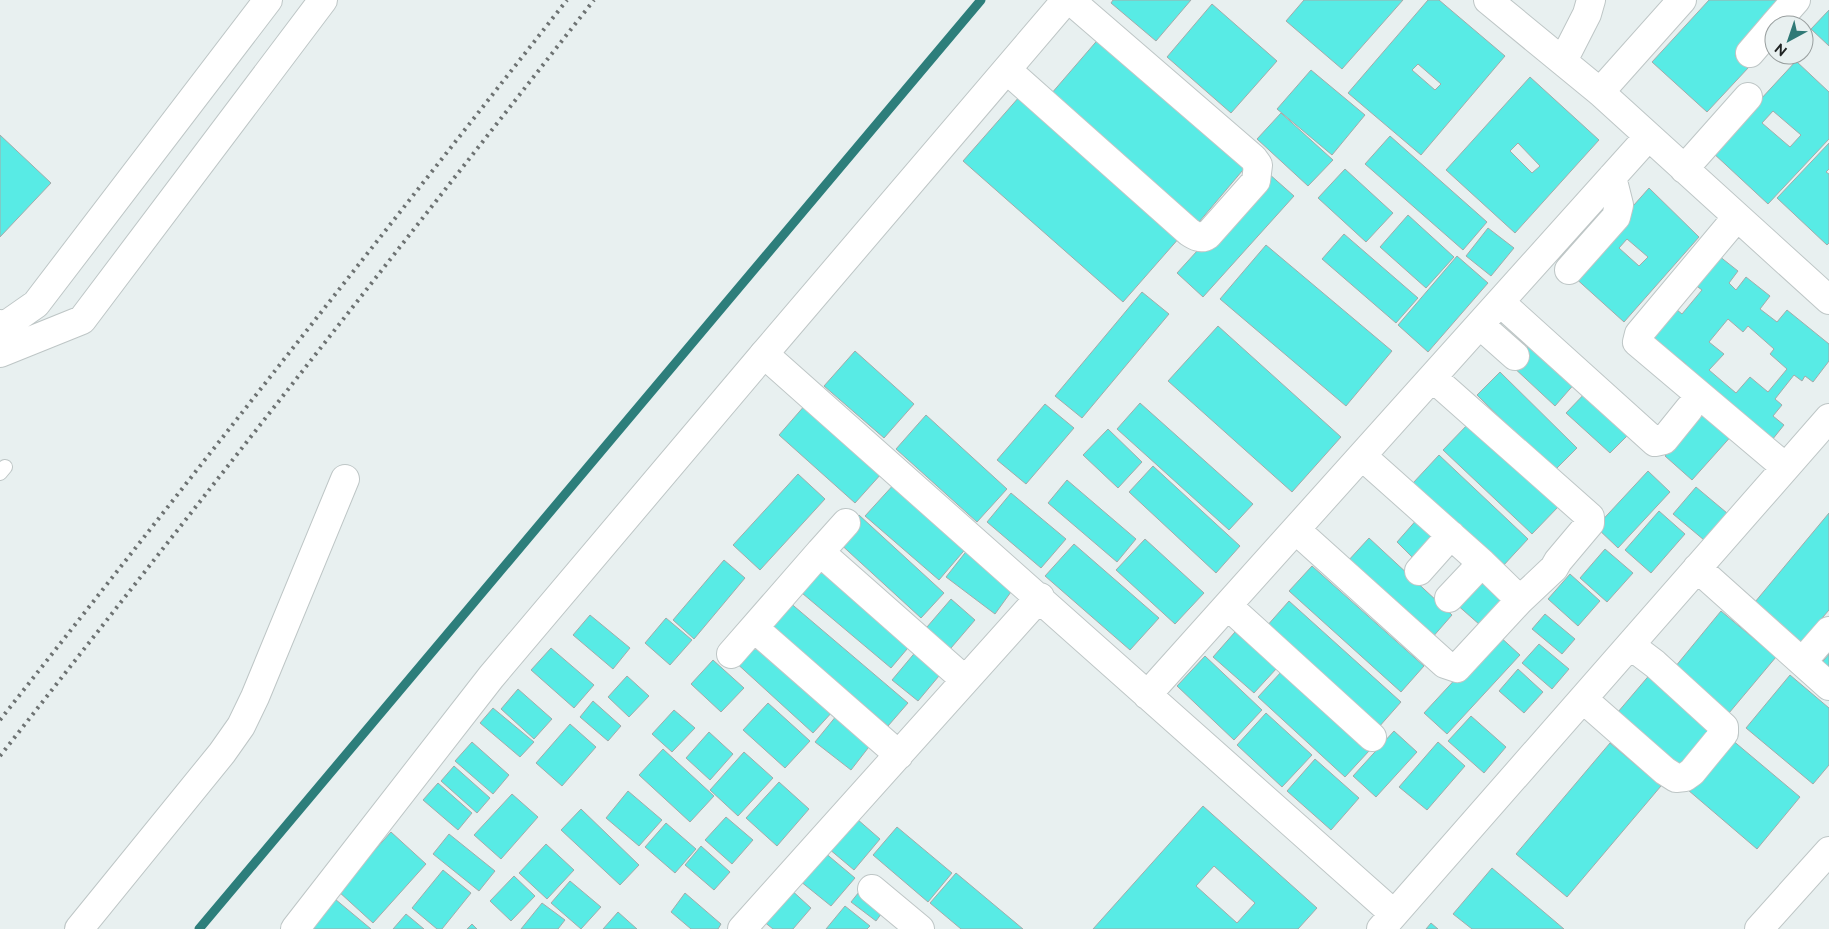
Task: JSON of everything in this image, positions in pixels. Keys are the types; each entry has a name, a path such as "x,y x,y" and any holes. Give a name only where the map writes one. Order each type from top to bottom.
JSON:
{"street":[{"path":"0,324 6,325 36,304 268,0"},
{"path":"0,353 82,320 323,0"},
{"path":"296,929 491,677 1066,0"},
{"path":"1007,70 1189,232 1199,238 1204,238 1208,235 1256,181 1258,164 1070,0"},
{"path":"1488,0 1600,92 1829,300"},
{"path":"1562,61 1587,14 1591,0"},
{"path":"1600,92 1682,0"},
{"path":"1783,15 1796,0"},
{"path":"1750,53 1764,37"},
{"path":"1684,168 1748,97"},
{"path":"1147,695 1648,136"},
{"path":"1568,270 1616,217 1618,205 1612,177"},
{"path":"1629,326 1734,214"},
{"path":"1734,214 1639,334 1637,342 1785,467"},
{"path":"1500,302 1655,442 1664,440 1689,409"},
{"path":"1480,324 1515,356"},
{"path":"764,354 1040,597 1388,922 1829,418"},
{"path":"1296,530 1445,664 1457,668 1520,600 1554,568 1590,523 1590,517 1433,378"},
{"path":"1362,456 1482,562 1520,600"},
{"path":"79,929 222,753 241,726 255,697 345,479"},
{"path":"731,654 846,523"},
{"path":"1419,571 1451,535"},
{"path":"820,552 965,680"},
{"path":"1449,598 1482,562"},
{"path":"1697,568 1829,686"},
{"path":"742,929 1040,597"},
{"path":"1228,606 1372,737"},
{"path":"754,628 898,755"},
{"path":"1802,662 1829,631"},
{"path":"1583,699 1665,771 1676,778 1684,777 1692,772 1724,732 1724,727 1630,645"},
{"path":"1768,926 1829,851"},
{"path":"872,889 905,924"}],"building":[{"path":"1113,0 1191,0 1156,41 1111,3"},
{"path":"1304,0 1403,0 1342,69 1286,21"},
{"path":"1428,0 1439,0 1505,56 1421,155 1348,93","holes":["1418,64 1441,84 1435,90 1412,70"]},
{"path":"1709,0 1787,0 1773,15 1764,15 1764,25 1735,56 1749,67 1707,112 1652,62"},
{"path":"1212,4 1277,61 1231,113 1167,57"},
{"path":"1829,10 1829,46 1814,32 1814,26"},
{"path":"1101,36 1248,164 1199,222 1051,94"},
{"path":"1792,65 1800,65 1829,92 1829,139 1768,204 1712,152","holes":["1773,111 1801,135 1790,147 1762,123"]},
{"path":"1311,70 1365,115 1332,155 1277,109"},
{"path":"1530,77 1599,140 1515,233 1446,170","holes":["1518,143 1540,166 1532,173 1510,151"]},
{"path":"1020,96 1180,237 1123,302 963,161"},
{"path":"1281,113 1333,160 1308,186 1257,139"},
{"path":"0,135 51,183 0,237"},
{"path":"1390,136 1487,222 1463,250 1365,164"},
{"path":"1829,143 1829,169 1826,172 1829,174 1829,243 1827,245 1777,198"},
{"path":"1345,169 1393,213 1366,242 1318,198"},
{"path":"1268,173 1294,196 1203,297 1177,273"},
{"path":"1649,188 1699,237 1624,322 1572,275","holes":["1627,239 1648,257 1639,266 1619,248"]},
{"path":"1408,215 1454,257 1426,288 1380,247"},
{"path":"1488,228 1514,248 1491,276 1466,256"},
{"path":"1344,234 1418,298 1396,323 1322,259"},
{"path":"1266,245 1392,351 1346,406 1220,299"},
{"path":"1714,252 1738,271 1729,283 1736,290 1746,277 1770,296 1760,309 1777,322 1787,310 1829,344 1829,361 1813,382 1805,376 1802,381 1794,375 1775,399 1782,405 1773,416 1784,425 1772,440 1679,372 1686,364 1668,350 1663,355 1643,339 1671,305 1682,314 1702,290 1690,281","holes":["1728,319 1743,332 1748,326 1774,349 1770,354 1787,369 1768,392 1750,377 1736,393 1709,370 1724,354 1709,342"]},
{"path":"1457,256 1488,283 1428,352 1398,325"},
{"path":"1142,292 1169,314 1082,418 1055,396"},
{"path":"1218,326 1341,437 1292,492 1168,381"},
{"path":"1532,342 1576,382 1555,406 1511,365"},
{"path":"855,351 914,404 884,438 824,386"},
{"path":"1500,372 1577,448 1554,471 1477,395"},
{"path":"1589,389 1632,431 1610,453 1566,413"},
{"path":"1140,403 1253,504 1229,530 1117,429"},
{"path":"806,404 882,473 855,503 779,435"},
{"path":"1045,404 1074,428 1026,484 997,460"},
{"path":"1707,409 1734,433 1692,480 1665,456"},
{"path":"926,415 1007,489 977,522 896,449"},
{"path":"1469,423 1559,506 1532,534 1443,450"},
{"path":"1108,429 1142,462 1118,488 1083,455"},
{"path":"1439,455 1528,539 1502,567 1413,483"},
{"path":"1153,466 1240,546 1216,573 1129,492"},
{"path":"1648,471 1670,492 1618,548 1596,527"},
{"path":"798,474 825,499 760,570 733,545"},
{"path":"1067,480 1136,539 1117,562 1048,503"},
{"path":"896,482 968,546 939,580 865,516"},
{"path":"1696,487 1727,513 1704,540 1673,514"},
{"path":"1011,493 1066,539 1041,568 987,522"},
{"path":"1659,511 1685,534 1651,573 1625,550"},
{"path":"1829,513 1829,610 1797,647 1750,608"},
{"path":"859,515 944,593 921,618 836,540"},
{"path":"1419,517 1444,539 1421,566 1397,542"},
{"path":"1369,538 1452,615 1431,639 1347,562"},
{"path":"1145,539 1204,593 1175,624 1116,570"},
{"path":"1074,544 1159,618 1130,650 1045,576"},
{"path":"968,549 1016,585 995,614 946,577"},
{"path":"1605,549 1633,573 1607,602 1580,578"},
{"path":"724,560 745,578 694,639 673,620"},
{"path":"818,562 913,642 891,668 796,588"},
{"path":"1312,566 1424,666 1401,692 1289,591"},
{"path":"1570,574 1600,601 1578,626 1548,599"},
{"path":"1477,577 1511,606 1488,632 1455,603"},
{"path":"951,599 975,620 945,655 921,634"},
{"path":"788,601 908,703 888,726 769,623"},
{"path":"1289,601 1401,702 1378,728 1266,627"},
{"path":"1721,611 1776,657 1729,713 1675,667"},
{"path":"1545,614 1575,639 1562,654 1532,629"},
{"path":"590,615 630,648 613,669 573,635"},
{"path":"666,618 692,640 670,665 645,643"},
{"path":"1235,632 1277,668 1254,693 1213,657"},
{"path":"1497,634 1520,655 1447,734 1424,713"},
{"path":"752,636 834,710 813,733 733,660"},
{"path":"1539,644 1569,669 1552,689 1522,663"},
{"path":"551,648 594,685 574,708 531,670"},
{"path":"918,649 944,670 918,701 892,680"},
{"path":"1829,654 1829,674 1819,666"},
{"path":"1205,656 1262,710 1234,740 1177,686"},
{"path":"713,660 744,688 721,712 691,684"},
{"path":"1518,669 1543,692 1524,713 1499,691"},
{"path":"1282,671 1369,751 1345,777 1258,697"},
{"path":"1652,672 1716,726 1676,773 1612,719"},
{"path":"1790,675 1829,708 1829,765 1813,784 1746,728"},
{"path":"627,676 649,696 629,717 608,697"},
{"path":"518,689 552,719 534,739 501,709"},
{"path":"593,701 621,726 608,741 580,717"},
{"path":"768,703 810,741 785,768 743,730"},
{"path":"493,708 534,742 520,757 480,723"},
{"path":"674,710 695,728 672,752 652,734"},
{"path":"1266,713 1312,755 1282,787 1237,745"},
{"path":"837,715 872,743 851,770 815,742"},
{"path":"1471,716 1506,747 1484,773 1448,741"},
{"path":"570,724 596,747 562,786 536,763"},
{"path":"1394,731 1417,752 1376,797 1353,776"},
{"path":"709,732 733,754 710,780 686,758"},
{"path":"1731,739 1800,797 1757,849 1688,790"},
{"path":"472,742 509,775 493,794 455,761"},
{"path":"1438,742 1465,766 1427,810 1399,787"},
{"path":"1610,743 1661,786 1567,897 1516,854"},
{"path":"663,749 714,796 690,822 639,775"},
{"path":"744,752 773,778 738,816 710,790"},
{"path":"1315,759 1359,798 1331,830 1287,791"},
{"path":"454,766 490,798 477,813 441,781"},
{"path":"779,782 809,809 777,846 746,818"},
{"path":"438,783 472,813 458,830 423,800"},
{"path":"628,791 662,820 639,846 606,818"},
{"path":"512,794 538,817 501,859 474,835"},
{"path":"1203,806 1317,908 1298,929 1093,929","holes":["1214,866 1255,903 1237,923 1196,886"]},
{"path":"581,809 639,865 620,885 561,830"},
{"path":"849,812 880,839 854,870 822,843"},
{"path":"726,817 753,840 732,864 705,840"},
{"path":"666,823 696,849 675,873 645,847"},
{"path":"897,827 952,873 928,902 873,855"},
{"path":"391,832 426,864 373,923 338,891"},
{"path":"449,834 495,871 479,891 433,854"},
{"path":"546,844 574,870 547,899 519,873"},
{"path":"701,846 730,872 714,890 685,865"},
{"path":"824,852 855,878 831,906 800,881"},
{"path":"1492,868 1564,929 1472,929 1453,914"},
{"path":"443,870 471,893 442,929 437,929 412,908"},
{"path":"956,873 1023,929 961,929 930,903"},
{"path":"514,876 535,896 511,921 490,901"},
{"path":"570,881 601,907 581,929 551,903"},
{"path":"788,887 811,908 793,929 773,929 763,921"},
{"path":"863,887 887,906 876,921 851,902"},
{"path":"685,893 721,924 718,929 691,929 671,912"},
{"path":"335,899 371,929 310,929"},
{"path":"542,903 565,920 558,929 521,929"},
{"path":"845,906 870,926 867,929 826,929"},
{"path":"618,912 637,929 603,929"},
{"path":"406,914 424,929 393,929"},
{"path":"1431,923 1438,929 1426,929"},
{"path":"472,924 477,929 467,929"}],"waterway":[{"path":"199,929 981,0"}],"railway":[{"path":"0,720 567,0"},
{"path":"0,756 594,0"}]}
